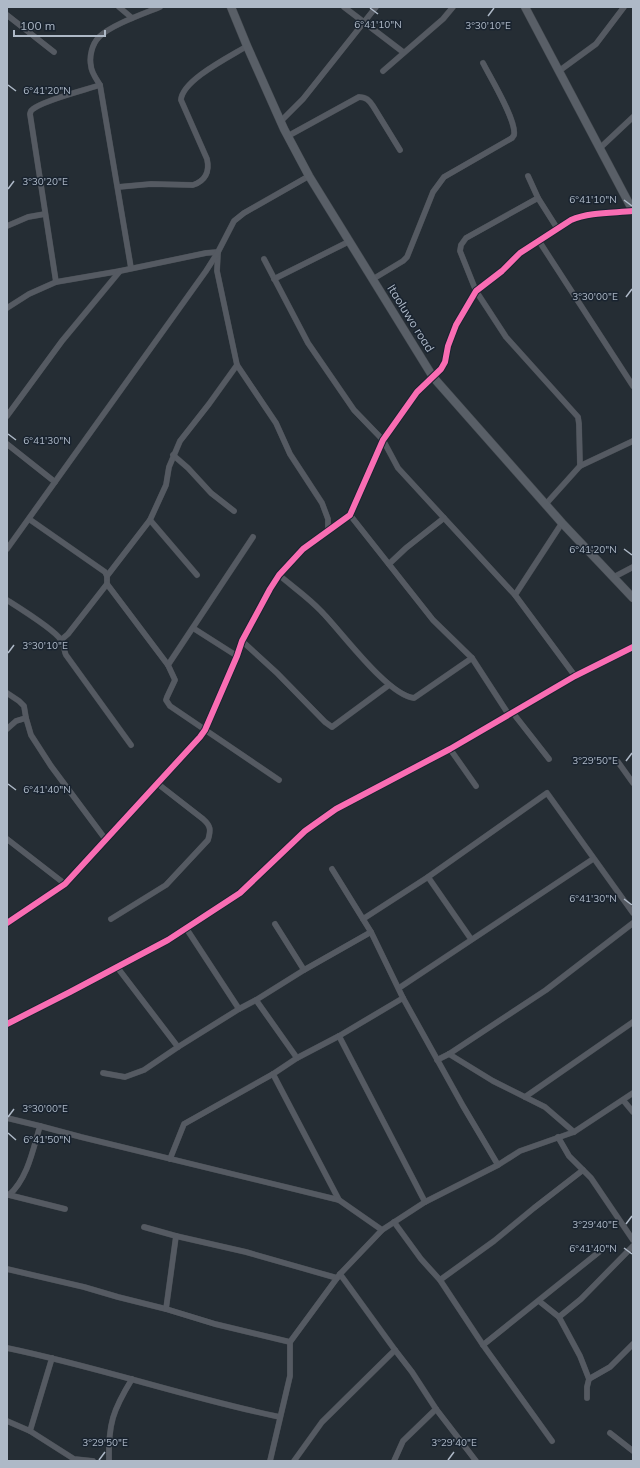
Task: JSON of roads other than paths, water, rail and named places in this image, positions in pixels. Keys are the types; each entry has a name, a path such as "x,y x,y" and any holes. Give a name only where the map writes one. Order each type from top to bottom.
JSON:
{"street":[{"path":"119,7 132,18"},
{"path":"131,268 100,85 90,67 91,52 98,38 104,33 132,18 160,7"},
{"name":"Itaoluwo road","path":"231,7 281,121 309,176 433,377 562,523 633,598"},
{"path":"344,7 403,52"},
{"path":"281,121 302,99 376,7"},
{"path":"383,71 403,52 443,19 453,7"},
{"path":"7,923 65,884 200,738 205,730 242,642 270,589 279,575 303,549 350,515 384,440 417,392 441,369 445,362 448,346 456,325 476,291 502,271 520,253 557,228 578,217 633,211 525,7"},
{"path":"559,71 596,44 624,7"},
{"path":"7,15 54,52"},
{"path":"118,188 151,184 193,185 199,183 204,178 209,167 207,159 181,100 182,94 189,84 198,77 247,46"},
{"path":"373,279 407,257 433,192 444,177 512,138 514,135 514,126 483,63"},
{"path":"56,282 30,114 31,110 51,101 100,85"},
{"path":"288,136 359,97 364,97 373,106 400,150"},
{"path":"600,148 633,117"},
{"path":"7,549 206,271 234,221 309,176"},
{"path":"528,176 538,198 557,228"},
{"path":"538,198 466,238 461,245 460,251 476,291 506,337 578,417 580,466"},
{"path":"7,226 28,217 45,214"},
{"path":"274,279 350,241"},
{"path":"539,241 633,386"},
{"path":"7,308 29,294 56,282 120,271 206,253 218,252"},
{"path":"218,252 217,271 237,365 276,423 290,454 322,503 328,520 328,531"},
{"path":"264,259 308,343 354,410 384,440 398,468 515,595 575,676"},
{"path":"7,416 62,341 120,271"},
{"path":"61,640 68,634 106,584 107,576 150,520 166,485 169,467 180,441 237,365"},
{"path":"545,504 580,466 633,441"},
{"path":"7,444 55,482"},
{"path":"173,455 211,492 234,511"},
{"path":"350,515 433,620 472,658 511,714 549,759"},
{"path":"389,564 406,548 444,518"},
{"path":"29,519 102,569 107,576"},
{"path":"150,520 197,575"},
{"path":"515,595 562,523"},
{"path":"168,665 253,537"},
{"path":"614,577 633,566"},
{"path":"279,575 321,610 357,653 388,684 409,697 414,698 472,658"},
{"path":"106,584 168,665 175,680 167,697 168,703 205,730 280,780"},
{"path":"7,600 57,635 61,640 66,655 131,745"},
{"path":"193,628 237,656"},
{"path":"242,642 277,673 325,722 332,727 388,684"},
{"path":"7,1024 117,967 186,928 240,893 305,831 336,809 450,749 575,676 633,647"},
{"path":"7,693 24,706 31,735 51,766 106,840"},
{"path":"7,729 16,721 26,718"},
{"path":"450,749 476,786"},
{"path":"618,762 633,784"},
{"path":"111,919 166,885 208,840 211,831 209,824 158,784"},
{"path":"363,919 428,878 547,793 593,859 632,910"},
{"path":"7,839 65,884"},
{"path":"399,988 593,859"},
{"path":"332,869 371,932 403,998 498,1165"},
{"path":"428,878 471,939"},
{"path":"437,1060 449,1054 546,990 633,923"},
{"path":"275,924 304,970"},
{"path":"186,928 239,1009"},
{"path":"103,1073 125,1077 144,1070 239,1009 371,932"},
{"path":"117,967 178,1047"},
{"path":"170,1159 184,1124 403,998"},
{"path":"256,1000 297,1058"},
{"path":"525,1097 633,1022"},
{"path":"339,1036 425,1202"},
{"path":"449,1054 493,1081 544,1107 574,1132"},
{"path":"273,1074 339,1200"},
{"path":"270,1461 290,1376 290,1342 338,1276 382,1230 425,1202 498,1165 520,1151 574,1132 611,1106 633,1093"},
{"path":"623,1100 633,1112"},
{"path":"7,1118 339,1200 382,1230"},
{"path":"8,1195 17,1187 29,1162 40,1126"},
{"path":"558,1137 569,1156 591,1178 633,1240"},
{"path":"440,1280 494,1241 583,1170"},
{"path":"8,1195 65,1209"},
{"path":"394,1222 421,1259 440,1280 483,1345 552,1441"},
{"path":"144,1227 338,1276 412,1372 436,1409 476,1461"},
{"path":"166,1309 176,1236"},
{"path":"559,1317 581,1299 633,1246"},
{"path":"483,1345 599,1252"},
{"path":"7,1269 84,1287 215,1324 290,1342"},
{"path":"539,1301 559,1317 580,1356 588,1379 586,1387 587,1398"},
{"path":"588,1379 610,1367 633,1344"},
{"path":"7,1348 132,1379 238,1409 280,1417"},
{"path":"294,1461 322,1422 395,1350"},
{"path":"30,1431 52,1358"},
{"path":"109,1461 108,1439 112,1420 119,1400 132,1379"},
{"path":"394,1461 403,1441 436,1409"},
{"path":"7,1421 30,1431 73,1460 93,1461"},
{"path":"610,1433 633,1451"}]}
